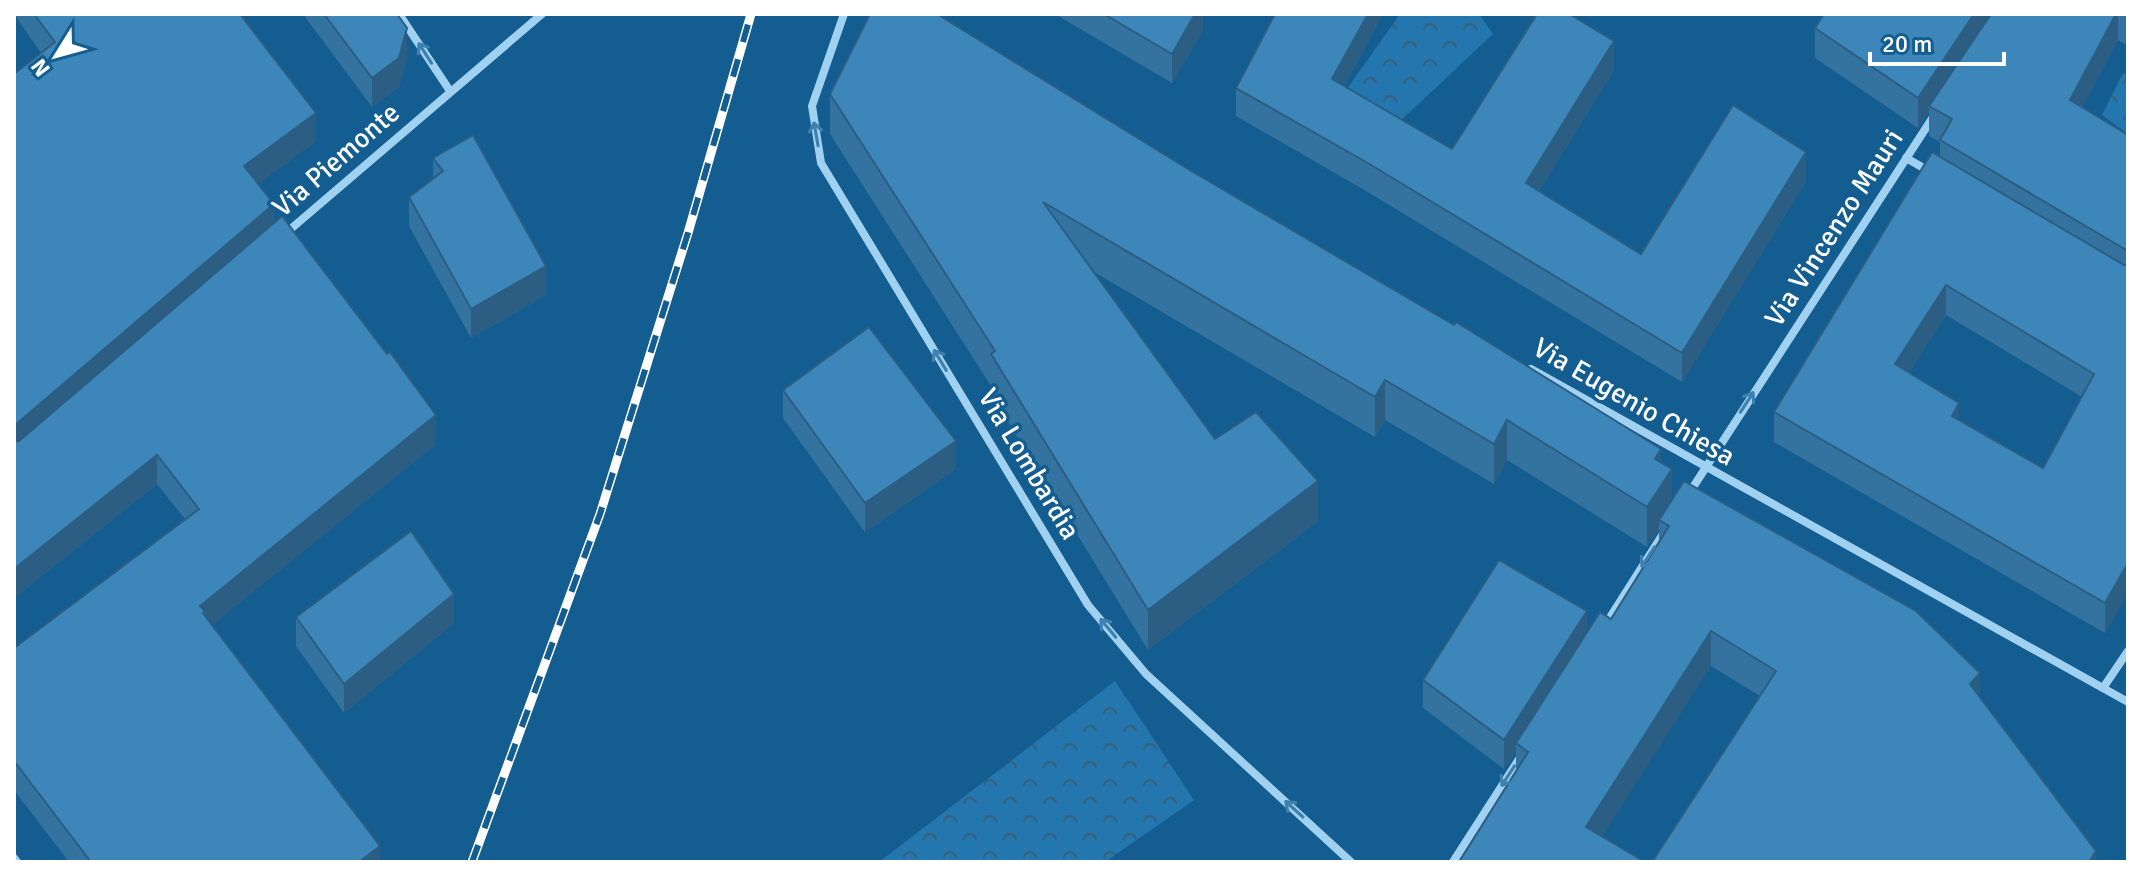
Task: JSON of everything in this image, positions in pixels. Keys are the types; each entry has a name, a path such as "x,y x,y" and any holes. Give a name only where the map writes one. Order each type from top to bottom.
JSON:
{"street":[{"path":"399,14 450,91"},
{"name":"Via Piemonte","path":"284,234 542,14"},
{"name":"Via Lombardia","path":"844,14 812,106 821,163 829,177 1088,605 1146,674 1351,862"},
{"name":"Via Vincenzo Mauri","path":"1705,468 1941,105"},
{"path":"1906,158 1932,173"},
{"name":"Via Eugenio Chiesa","path":"1521,364 2128,702"},
{"path":"1680,507 1705,468"},
{"path":"1596,639 1672,520"},
{"path":"2103,688 2128,651"},
{"path":"1453,862 1529,744"}],"green space":[{"path":"1400,14 1479,14 1493,34 1392,129 1347,89"},
{"path":"2123,73 2128,75 2128,134 2102,115"},
{"path":"1115,681 1194,800 1105,862 879,862"}],"building":[{"path":"34,14 240,14 316,113 244,166 274,204 14,426 14,74 55,42"},
{"path":"324,14 397,14 407,28 399,58 372,78"},
{"path":"870,14 937,14 1188,169 1454,325 1456,322 1661,449 1655,459 1672,469 1647,507 1507,420 1494,444 1385,380 1375,397 1043,202 1215,439 1256,412 1318,481 1148,610 991,354 995,351 830,94"},
{"path":"1104,14 1195,14 1172,54"},
{"path":"1275,14 1368,14 1332,79 1452,149 1537,14 1569,14 1614,41 1526,183 1641,254 1733,105 1806,152 1682,353 1366,162 1236,88"},
{"path":"1824,14 1974,14 1918,98 1815,28"},
{"path":"1991,14 2116,14 2070,100 2128,135 2128,251 1940,140 1952,119 1929,106"},
{"path":"473,135 546,266 471,309 409,197 443,171 433,158"},
{"path":"1932,152 2128,265 2128,563 2105,603 1774,412","holes":["1946,285 2094,374 2043,468 1952,416 1959,403 1895,364"]},
{"path":"282,216 436,415 200,606 380,846 359,862 91,862 14,761 14,648 199,509 157,455 14,569 14,442 19,441"},
{"path":"869,327 956,441 865,503 783,390"},
{"path":"1684,481 1916,611 1980,673 1970,684 2096,851 2089,862 1652,862 1776,671 1711,631 1586,827 1645,862 1459,862 1528,752 1516,743 1600,612 1611,619 1669,526 1659,520"},
{"path":"411,531 454,594 344,684 296,617"},
{"path":"1499,560 1587,611 1504,740 1423,680"}],"railway":[{"path":"472,862 600,514 688,233 751,14"}]}
